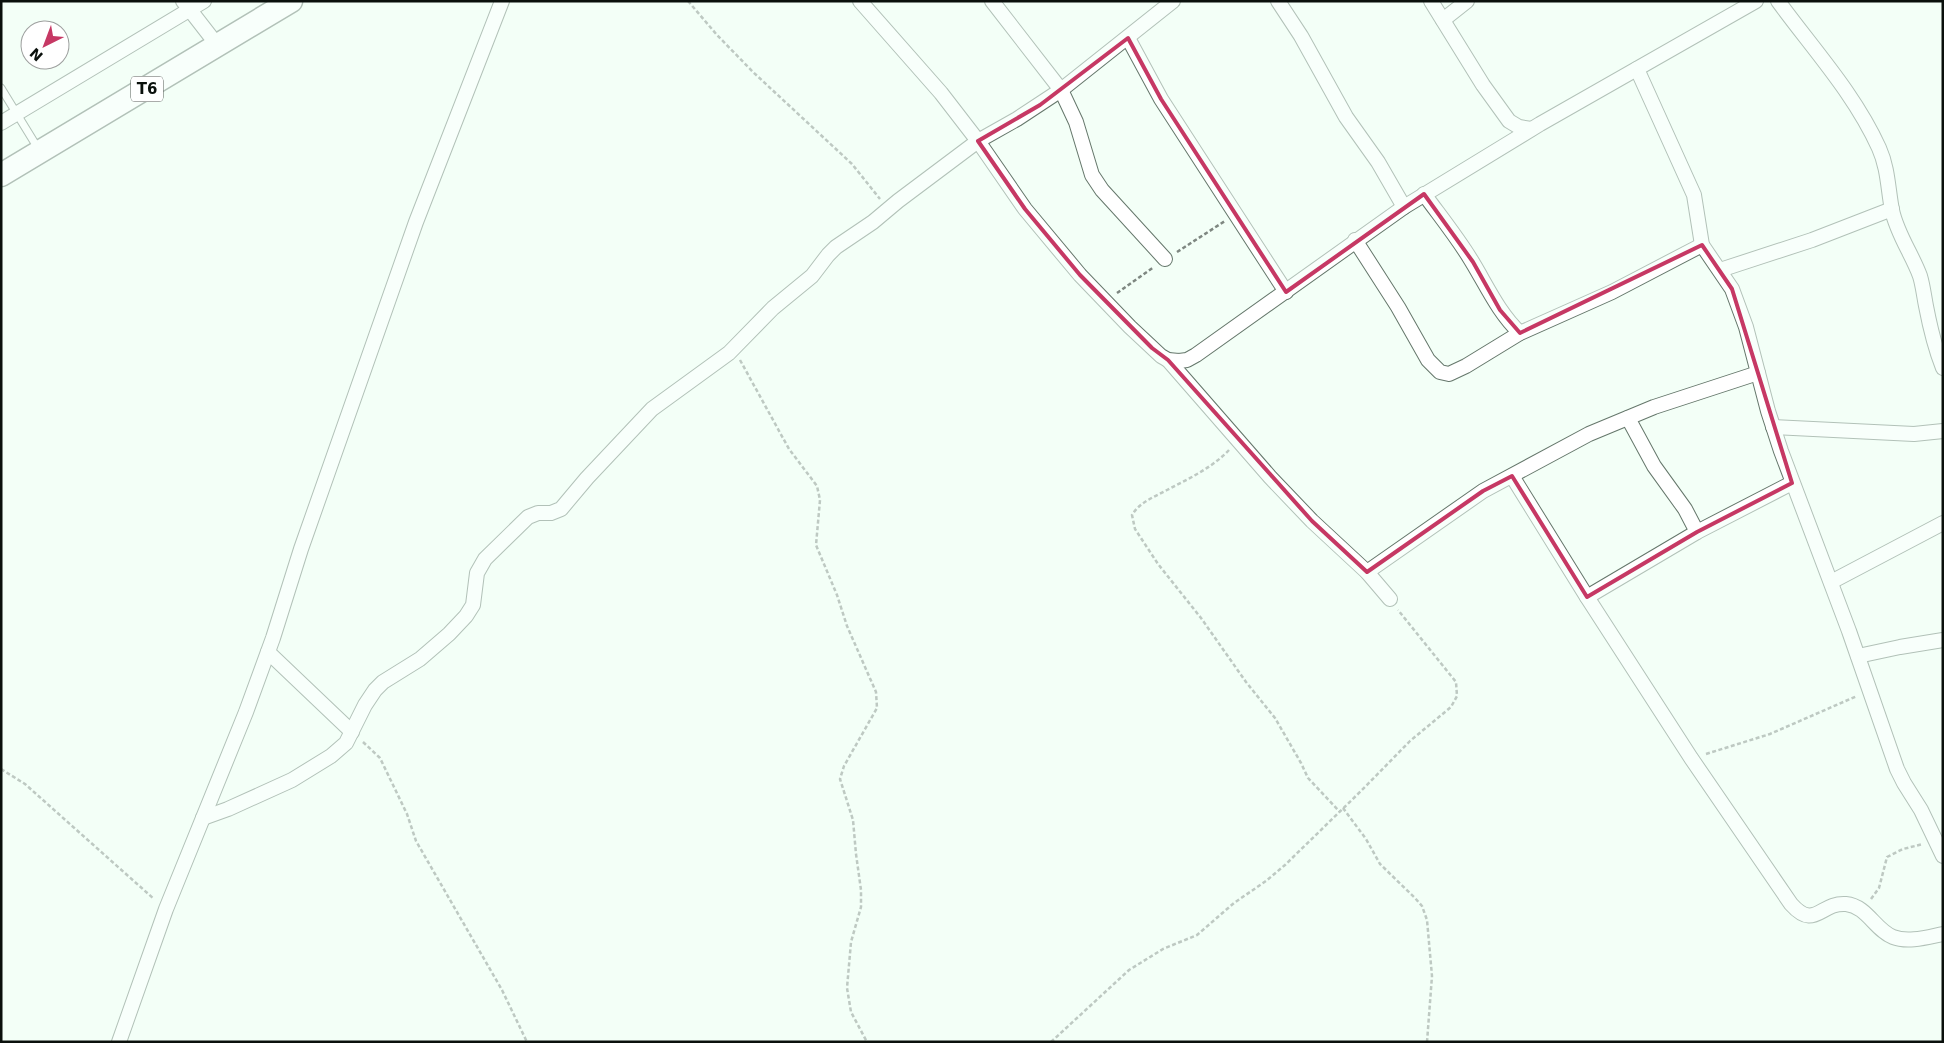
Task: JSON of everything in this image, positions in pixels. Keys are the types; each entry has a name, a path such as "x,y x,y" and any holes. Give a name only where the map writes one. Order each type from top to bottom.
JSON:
{"highway":[{"name":"T6","path":"1,174 291,1"}],"street":[{"path":"1,123 186,6 204,1"},
{"path":"119,1042 166,909 246,712 416,222 502,1"},
{"path":"860,1 941,93 978,141 1025,210 1080,275 1152,348 1168,360 1312,521 1367,572 1390,599"},
{"path":"992,1 1061,90 1076,122 1092,175 1102,190 1165,259"},
{"path":"203,818 228,809 292,780 331,756 346,743 365,705 375,690 383,682 420,659 449,634 471,610 477,573 485,559 532,514 551,513 561,509 587,478 652,409 734,347 772,308 812,276 836,247 873,222 978,141 1017,119 1061,90 1173,1"},
{"path":"1278,1 1301,36 1346,118 1378,162 1404,206"},
{"path":"1431,1 1483,85 1509,121 1519,127 1531,129"},
{"path":"1443,20 1467,1"},
{"path":"1168,360 1187,360 1196,355 1404,206 1531,129 1756,1"},
{"path":"1778,1 1801,33 1835,73 1865,121 1879,149 1889,181 1896,226 1920,278 1932,333 1943,368"},
{"path":"186,6 218,46"},
{"path":"1128,38 1161,99 1286,292"},
{"path":"1637,69 1694,195 1702,245 1732,289 1743,320 1773,427 1792,483 1831,582 1897,769 1921,810 1943,856"},
{"path":"1424,194 1473,262 1500,310 1520,333"},
{"path":"1720,270 1812,240 1892,209"},
{"path":"1355,240 1398,307 1428,360 1440,372 1449,374 1466,366 1520,333 1605,296 1702,245"},
{"path":"1367,572 1483,491 1589,434 1654,407 1758,373"},
{"path":"1628,418 1650,459 1685,509 1696,532"},
{"path":"1773,427 1905,434 1943,431"},
{"path":"1512,476 1587,597 1691,758 1799,914 1808,916 1832,906 1846,904 1860,910 1881,930 1893,937 1905,940 1943,934"},
{"path":"1587,597 1696,532 1792,483"},
{"path":"1831,582 1943,524"},
{"path":"1858,656 1943,640"},
{"path":"268,652 352,732"}],"lane":[{"path":"1,88 40,152"}],"path":[{"path":"688,1 717,35 753,72 852,164 888,209"},
{"path":"734,347 789,449 817,486 820,500 816,545 837,595 847,626 876,692 878,708 844,766 840,779 853,820 862,890 861,907 852,942 847,988 851,1012 866,1042"},
{"path":"1238,439 1223,457 1142,504 1132,515 1132,521 1135,529 1158,564 1275,718 1308,778 1340,812"},
{"path":"1051,1042 1129,970 1163,949 1197,935 1234,903 1266,881 1340,812 1410,741 1450,707 1457,696 1456,682 1390,599"},
{"path":"1691,758 1770,734 1870,690"},
{"path":"352,732 380,758 386,774 407,814 416,842 502,990 527,1042"},
{"path":"1,769 25,784 166,909"},
{"path":"1344,808 1366,839 1380,864 1422,906 1427,920 1432,976 1427,1042"},
{"path":"1860,910 1870,902 1879,888 1889,855 1903,849 1937,841"}],"highlighted area":[{"path":"1128,38 1161,99 1286,292 1424,194 1473,262 1500,310 1520,333 1702,245 1732,289 1792,483 1697,532 1587,597 1512,476 1483,491 1367,572 1312,521 1168,360 1152,348 1080,275 1025,209 978,141 1040,105"}]}
